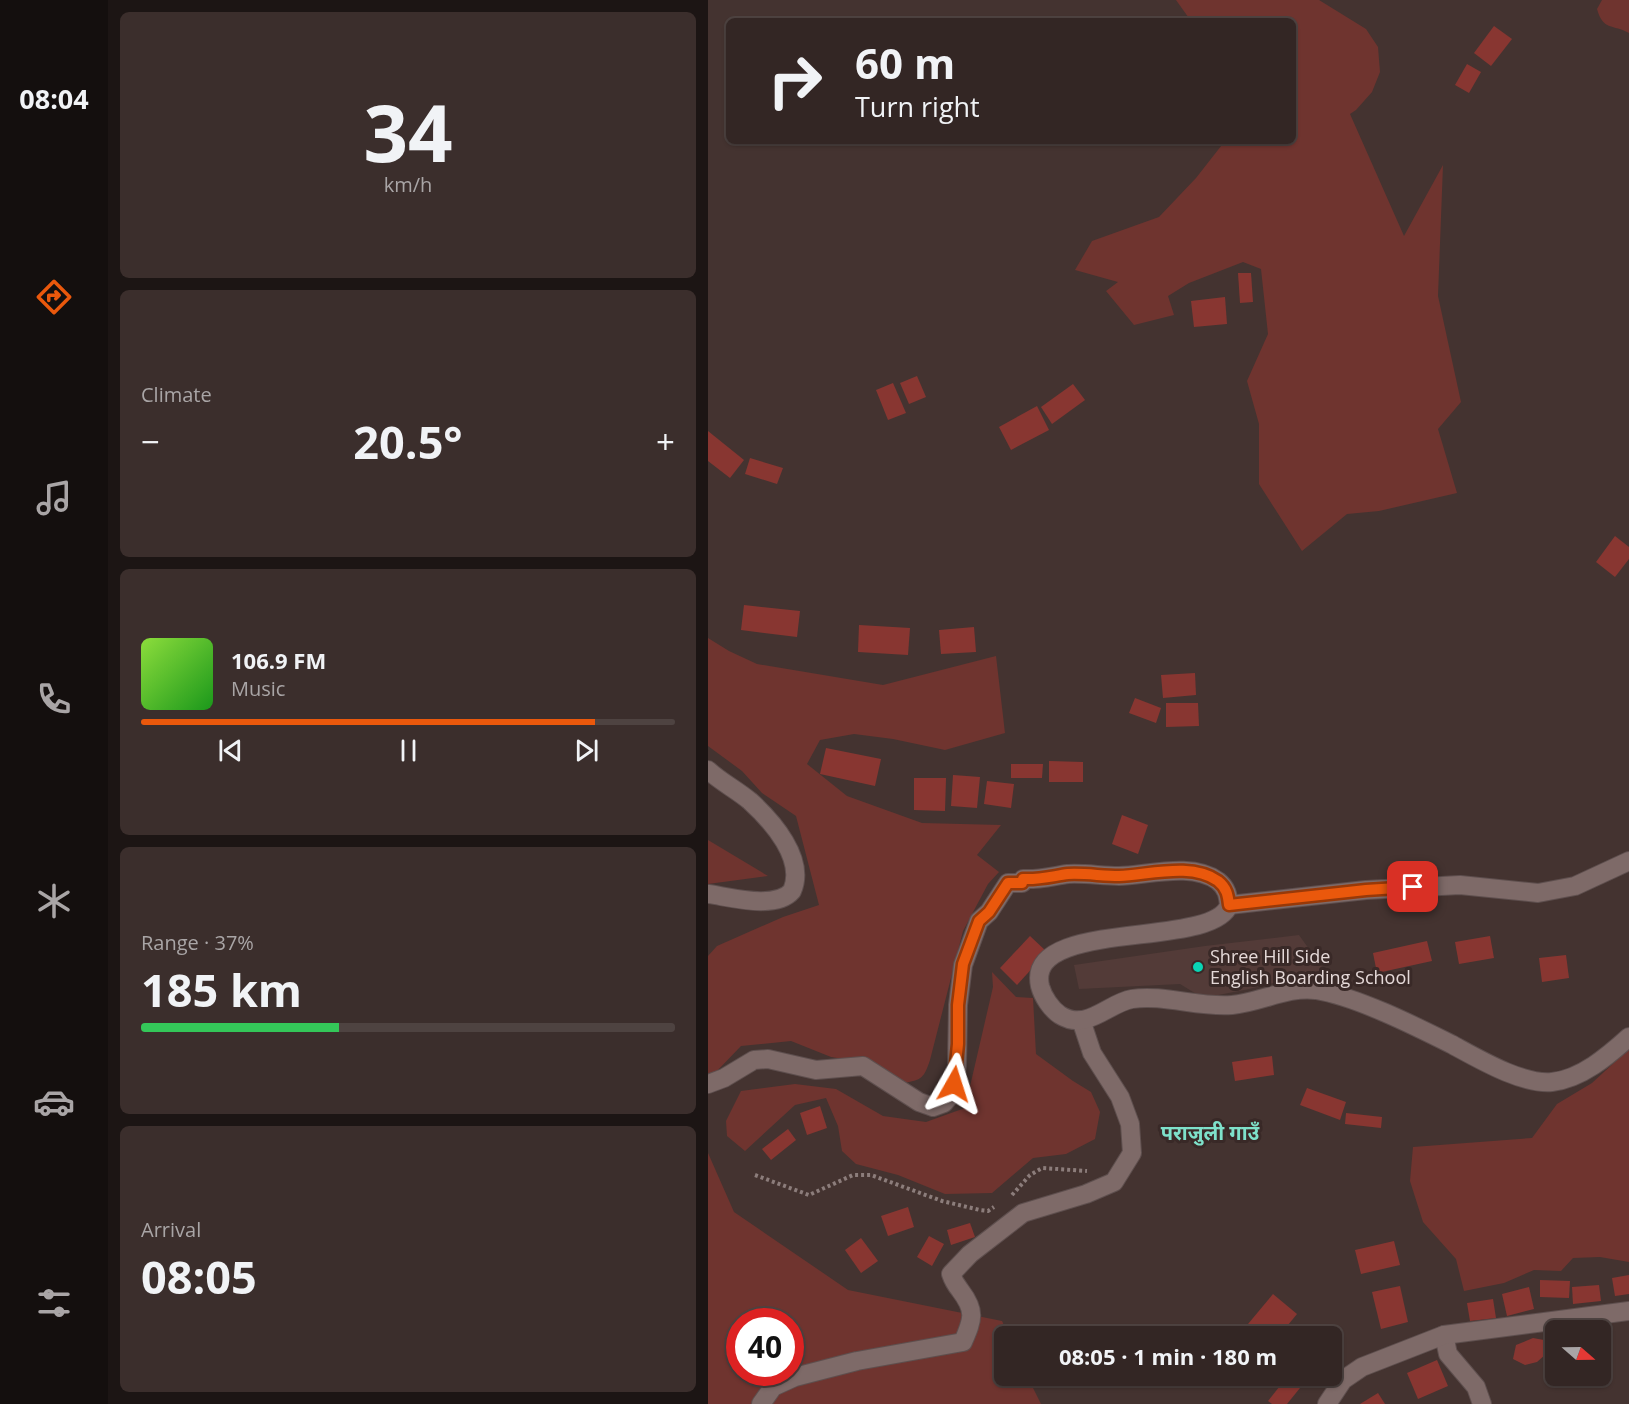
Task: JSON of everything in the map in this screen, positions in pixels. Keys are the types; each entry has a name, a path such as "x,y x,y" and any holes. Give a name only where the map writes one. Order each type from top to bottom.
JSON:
{"street":[{"path":"708,770 751,802 770,822 789,851 795,873 792,891 779,899 754,901 708,894"},
{"path":"1229,905 1366,890 1460,885 1538,892 1575,886 1629,861"},
{"path":"708,1084 724,1078 754,1060 768,1059 816,1070 863,1066 919,1102 933,1107 941,1106 950,1096 954,1084 958,1044 958,1005 963,964 979,921 989,912 1008,883 1022,883 1023,879 1036,880 1070,874 1122,876 1190,872 1208,876 1221,884 1227,891 1229,905 1217,919 1201,924 1171,931 1098,940 1067,949 1050,958 1040,972 1041,990 1053,1010 1067,1018 1082,1020 1096,1016 1132,999 1230,1005 1293,991 1315,990 1350,1000 1391,1016 1479,1059 1516,1075 1542,1082 1559,1081 1575,1076 1599,1061 1629,1037"},
{"path":"761,1404 773,1387 795,1377 857,1361 963,1342 972,1322 971,1304 952,1280 951,1274 956,1268 970,1254 1023,1213 1086,1194 1114,1182 1132,1153 1130,1124 1120,1097 1092,1053 1082,1020"},
{"path":"1327,1404 1343,1380 1362,1367 1444,1335 1629,1311"},
{"path":"1444,1335 1448,1354 1476,1386 1482,1404"}],"path":[{"path":"1004,1203 1030,1175 1042,1168 1096,1172 1117,1177"},
{"path":"754,1175 809,1195 854,1174 871,1174 942,1201 980,1210 996,1207"}],"shaded area":[{"path":"1176,0 1319,0 1366,29 1378,47 1380,72 1372,92 1350,114 1404,236 1443,165 1438,296 1461,402 1438,429 1457,493 1379,511 1347,514 1302,551 1259,484 1259,424 1247,381 1268,334 1261,269 1243,262 1189,283 1168,296 1174,315 1134,325 1106,291 1118,282 1075,270 1092,241 1159,217 1196,178 1223,144 1296,144 1296,18 1189,18"},
{"path":"1602,0 1629,0 1629,33 1602,21 1597,9"},
{"path":"708,638 757,664 883,685 996,656 1005,733 945,750 893,739 854,734 820,740 807,764 847,796 922,823 1001,825 977,855 999,872 988,884 963,931 930,1060 924,1074 914,1081 903,1083 875,1064 831,1057 791,1041 741,1046 708,1078 708,956 717,946 783,917 819,905 796,816 762,793 742,771 708,746"},
{"path":"708,840 768,876 708,884"},
{"name":"Shree Hill Side English Boarding School","path":"1299,935 1324,970 1203,998 1180,984 1079,989 1074,965 1205,946"},
{"path":"992,972 1016,997 1033,998 1036,1054 1091,1092 1100,1112 1095,1139 1066,1154 1033,1158 992,1193 945,1194 898,1175 856,1164 842,1151 838,1126 826,1098 795,1105 745,1151 727,1136 726,1121 741,1091 795,1084 836,1089 883,1116 926,1122 965,1108 993,987"},
{"path":"1629,1049 1629,1262 1600,1257 1573,1258 1561,1271 1534,1270 1504,1283 1464,1291 1456,1259 1423,1222 1410,1181 1413,1147 1532,1138 1557,1104 1592,1083"},
{"path":"708,1153 734,1212 848,1290 1002,1321 1004,1326 994,1326 994,1386 1032,1386 1041,1404 708,1404"}],"building":[{"path":"1494,26 1512,39 1491,66 1474,53"},
{"path":"1467,64 1481,72 1469,93 1455,85"},
{"path":"1238,273 1251,273 1253,302 1240,303"},
{"path":"1225,297 1227,324 1194,327 1191,301"},
{"path":"917,376 926,397 909,404 900,383"},
{"path":"893,383 906,413 888,420 876,390"},
{"path":"1073,384 1085,400 1052,424 1041,407"},
{"path":"1037,406 1049,430 1011,450 999,427"},
{"path":"708,431 744,460 730,478 708,461"},
{"path":"750,458 783,468 777,484 745,474"},
{"path":"1615,536 1629,547 1629,559 1615,577 1596,562"},
{"path":"744,605 800,611 797,637 741,630"},
{"path":"859,625 910,628 908,655 858,652"},
{"path":"974,627 976,652 941,654 939,630"},
{"path":"1195,673 1196,695 1163,698 1161,675"},
{"path":"1135,698 1161,708 1156,723 1129,713"},
{"path":"1166,703 1198,703 1199,726 1166,727"},
{"path":"826,748 881,759 875,786 820,774"},
{"path":"1049,761 1083,762 1083,782 1049,782"},
{"path":"1011,764 1043,764 1042,778 1011,778"},
{"path":"953,775 980,777 977,808 951,806"},
{"path":"914,778 946,778 945,811 914,810"},
{"path":"987,781 1014,784 1011,808 984,804"},
{"path":"1122,815 1148,825 1138,854 1112,844"},
{"path":"1030,936 1047,952 1017,985 1000,968"},
{"path":"1490,936 1494,958 1459,964 1455,942"},
{"path":"1427,941 1432,961 1377,973 1373,953"},
{"path":"1566,955 1569,978 1542,982 1539,958"},
{"path":"1272,1056 1274,1075 1235,1081 1232,1062"},
{"path":"1307,1088 1346,1102 1340,1120 1300,1105"},
{"path":"820,1106 827,1128 807,1135 800,1113"},
{"path":"1346,1113 1382,1117 1381,1128 1345,1124"},
{"path":"788,1129 796,1140 771,1160 762,1149"},
{"path":"908,1207 914,1227 888,1236 881,1216"},
{"path":"970,1223 975,1237 951,1245 947,1230"},
{"path":"929,1236 944,1244 932,1266 917,1257"},
{"path":"861,1238 878,1261 861,1273 845,1250"},
{"path":"1394,1241 1400,1265 1361,1274 1355,1250"},
{"path":"1629,1275 1629,1294 1615,1296 1612,1278"},
{"path":"1540,1280 1570,1281 1569,1298 1540,1297"},
{"path":"1599,1285 1601,1301 1573,1304 1572,1287"},
{"path":"1400,1286 1408,1322 1381,1329 1372,1292"},
{"path":"1529,1287 1534,1309 1507,1316 1502,1294"},
{"path":"1273,1294 1297,1314 1287,1326 1246,1326"},
{"path":"1493,1299 1496,1318 1470,1321 1467,1303"},
{"path":"1533,1338 1544,1340 1545,1355 1537,1362 1525,1365 1513,1359 1516,1345"},
{"path":"1437,1360 1448,1386 1418,1399 1407,1373"},
{"path":"1280,1386 1300,1388 1287,1404 1272,1404 1268,1401"},
{"path":"1378,1393 1385,1404 1360,1404"}],"place":[{"name":"Shree Hill Side English Boarding School","path":"1198,967"}],"district":[{"name":"पराजुली गाउँ","path":"1210,1133"}],"route":[{"path":"954,1084 957,1066 958,1005 963,964 979,921 989,912 1008,883 1022,883 1023,879 1036,880 1070,874 1122,876 1190,872 1208,876 1221,884 1227,891 1229,905 1413,887"}]}
